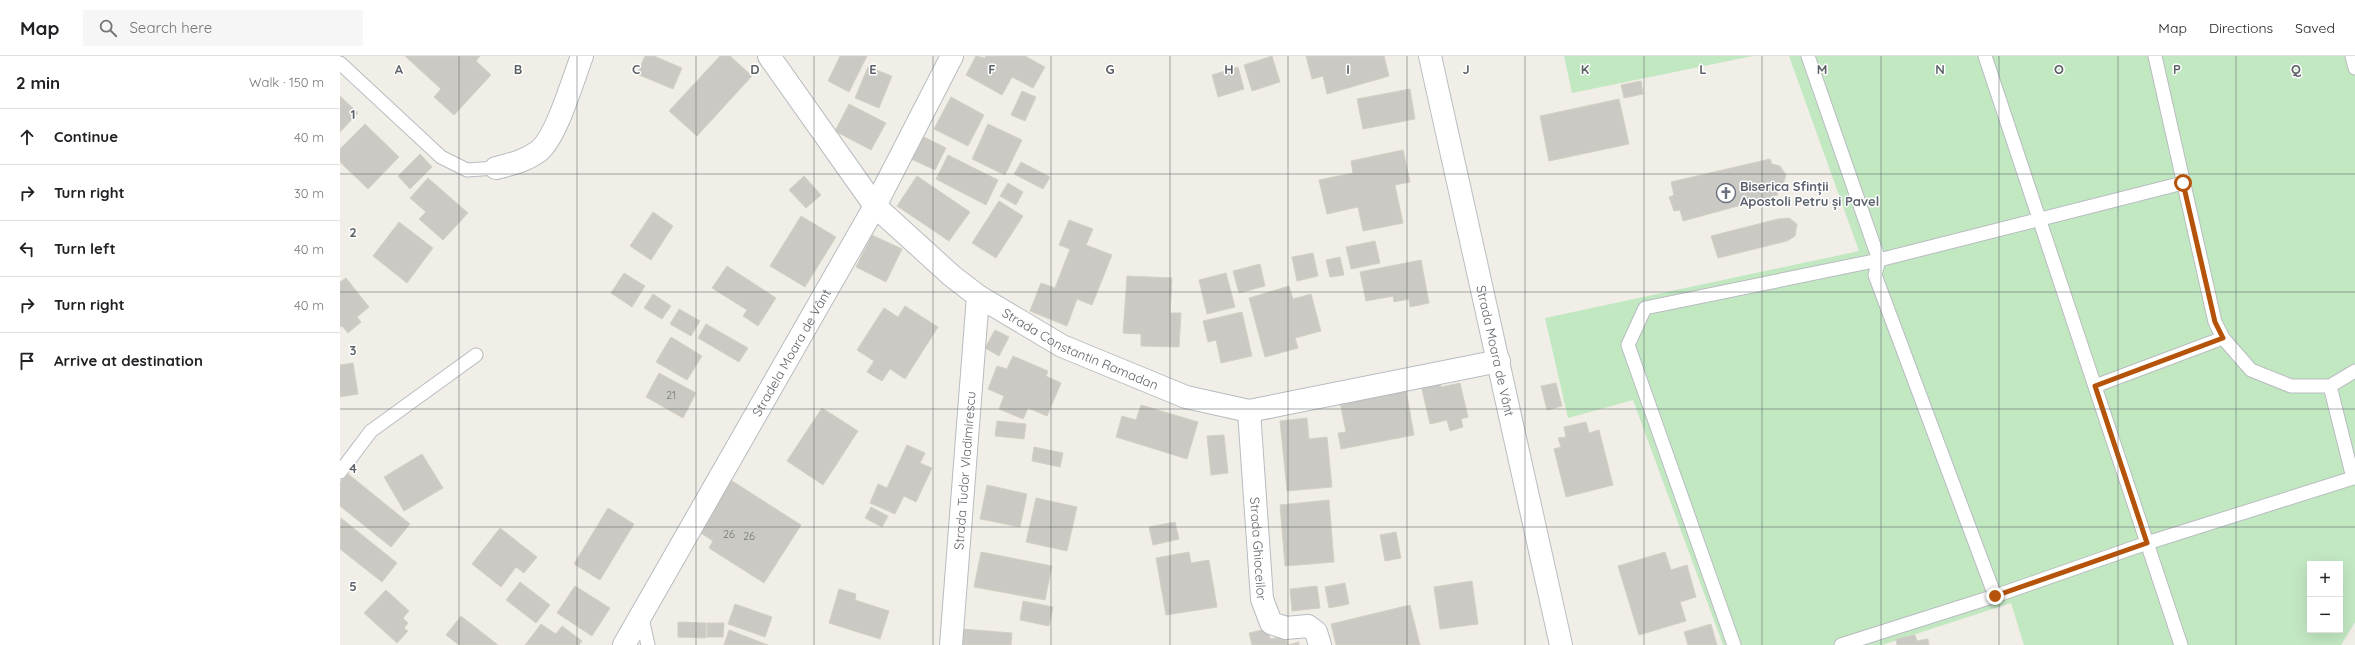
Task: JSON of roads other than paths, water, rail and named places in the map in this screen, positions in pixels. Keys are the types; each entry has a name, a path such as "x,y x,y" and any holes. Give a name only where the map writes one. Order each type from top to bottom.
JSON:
{"street":[{"path":"496,168 519,163 540,150 553,131 582,56"},
{"name":"Strada Constantin Ramadan","path":"769,56 875,206 952,276 978,296 1062,346 1186,396 1250,411 1499,361"},
{"name":"Stradela Moara de Vânt","path":"624,645 875,206 952,56"},
{"name":"Strada Moara de Vânt","path":"1430,56 1561,645"},
{"name":"Strada Tudor Vladimirescu","path":"951,645 978,296"},
{"name":"Strada Ghioceilor","path":"1250,411 1262,599 1271,623 1286,628 1308,626 1316,632 1320,645"}],"lane":[{"path":"1808,56 1879,260 1875,275 1995,596"},
{"path":"1985,56 2181,645"},
{"path":"2155,56 2215,322 2223,338 2250,370 2291,386 2330,386 2355,371"},
{"path":"2352,56 2355,68"},
{"path":"340,63 441,157 467,170 496,168"},
{"path":"1734,645 1628,345 1645,308 1879,260 2183,183"},
{"path":"2095,386 2223,338"},
{"path":"340,472 371,431 476,355"},
{"path":"1841,645 1995,596 2147,543 2353,478 2330,386"},
{"path":"641,613 648,645"}],"place":[{"name":"Biserica Sfinții Apostoli Petru și Pavel","path":"1726,193"}]}
